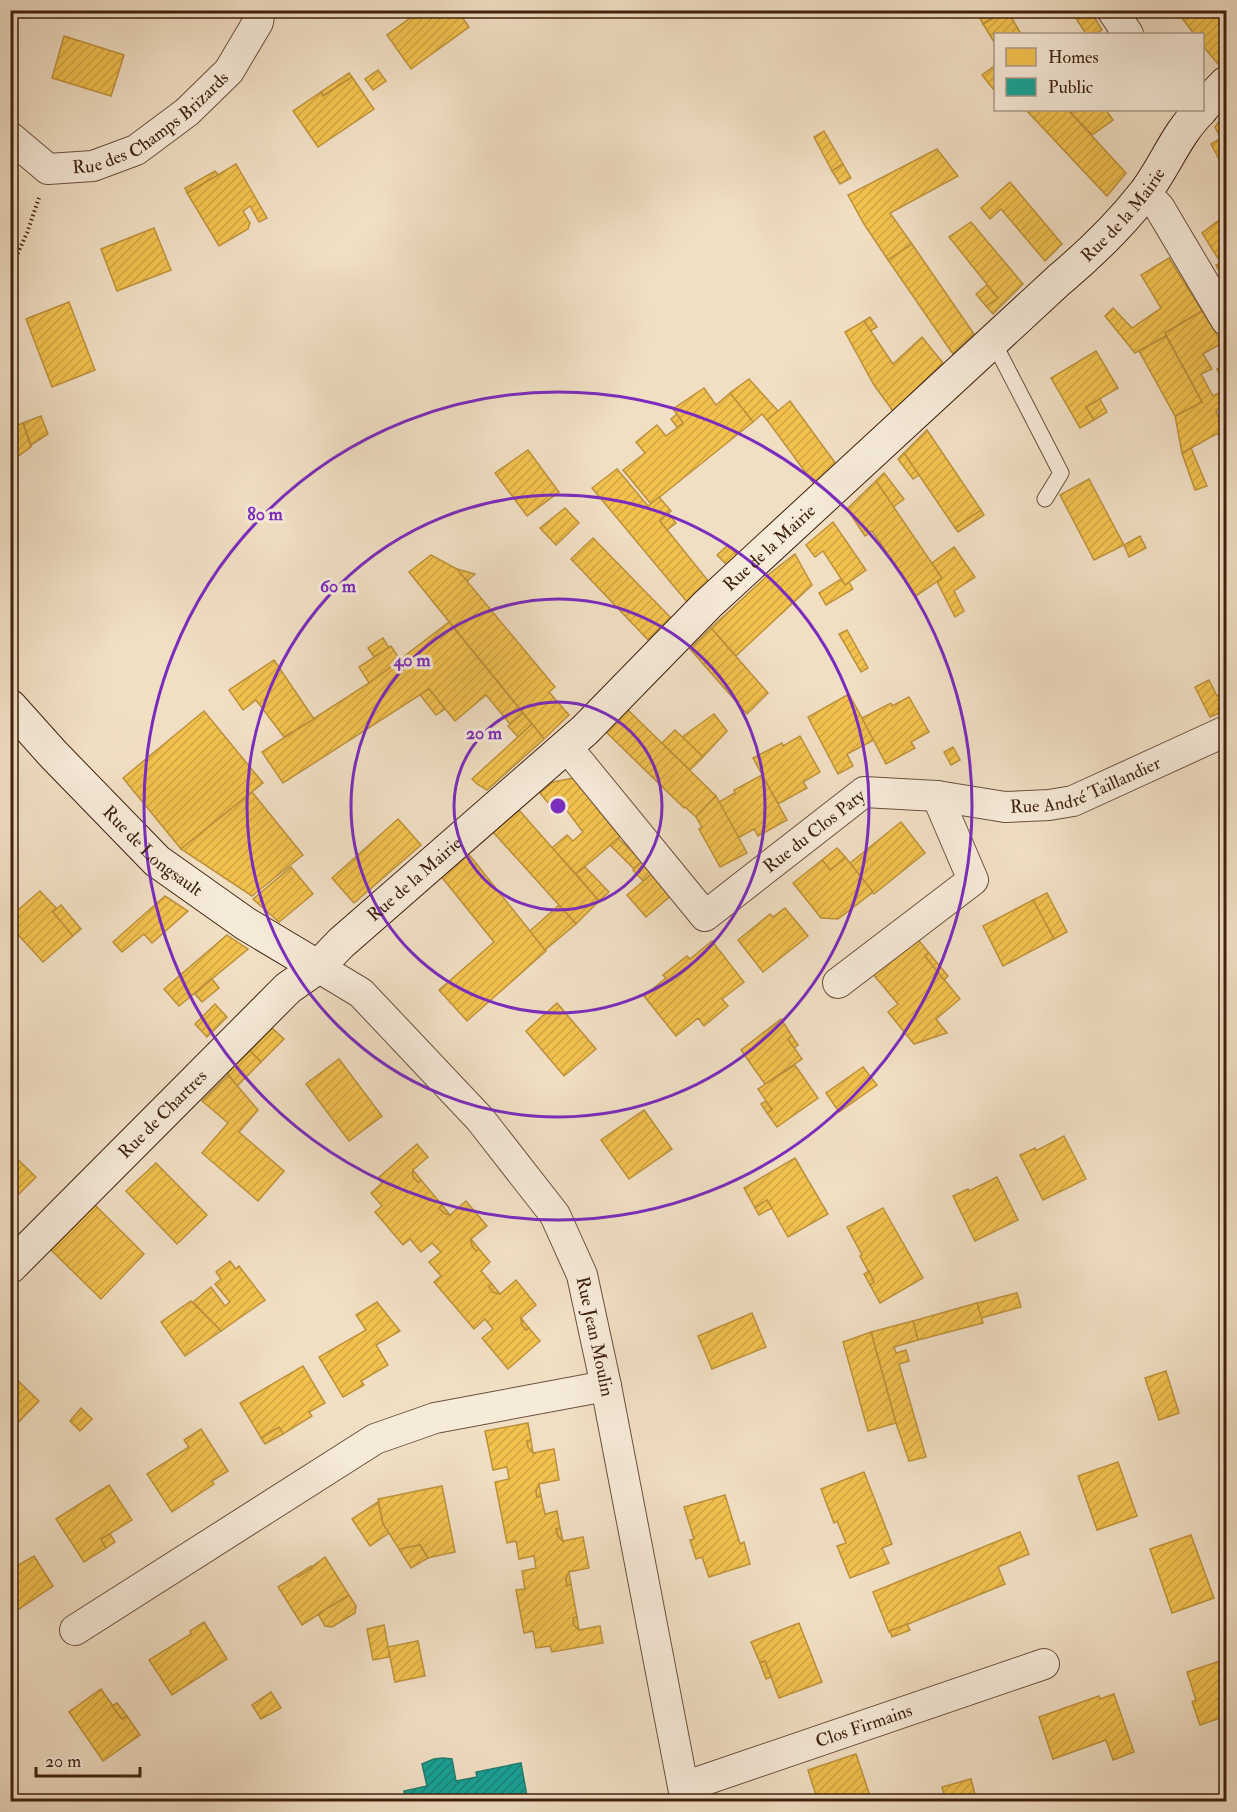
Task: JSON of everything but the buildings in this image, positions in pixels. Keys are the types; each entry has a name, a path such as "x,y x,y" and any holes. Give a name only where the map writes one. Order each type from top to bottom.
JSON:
{"street":[{"name":"Rue des Champs Brizards","path":"10,136 48,169 93,166 136,150 187,112 229,71 258,22 260,10"},
{"path":"1112,10 1127,33"},
{"name":"Rue de la Mairie","path":"1204,102 1227,84"},
{"name":"Rue de la Mairie","path":"318,967 341,943 585,730 708,604 993,340 1091,253 1145,193 1192,112"},
{"path":"1145,193 1159,207 1227,320"},
{"name":"Rue de Longsault","path":"10,706 53,754 157,861 246,924 318,967"},
{"name":"Rue André Taillandier","path":"937,796 1005,807 1049,805 1074,801 1227,731"},
{"name":"Rue du Clos Paty","path":"566,746 705,916 864,792 937,796"},
{"path":"838,983 973,880 937,796"},
{"name":"Rue de Chartres","path":"10,1267 288,988 318,967"},
{"name":"Rue Jean Moulin","path":"318,967 361,993 480,1119 555,1215 582,1275 606,1386 685,1794"},
{"path":"75,1630 375,1439 435,1418 606,1386"},
{"name":"Clos Firmains","path":"685,1794 1044,1664"}],"lane":[{"path":"993,340 1061,473 1045,499"}],"path":[{"path":"10,270 27,233 48,169"}]}
